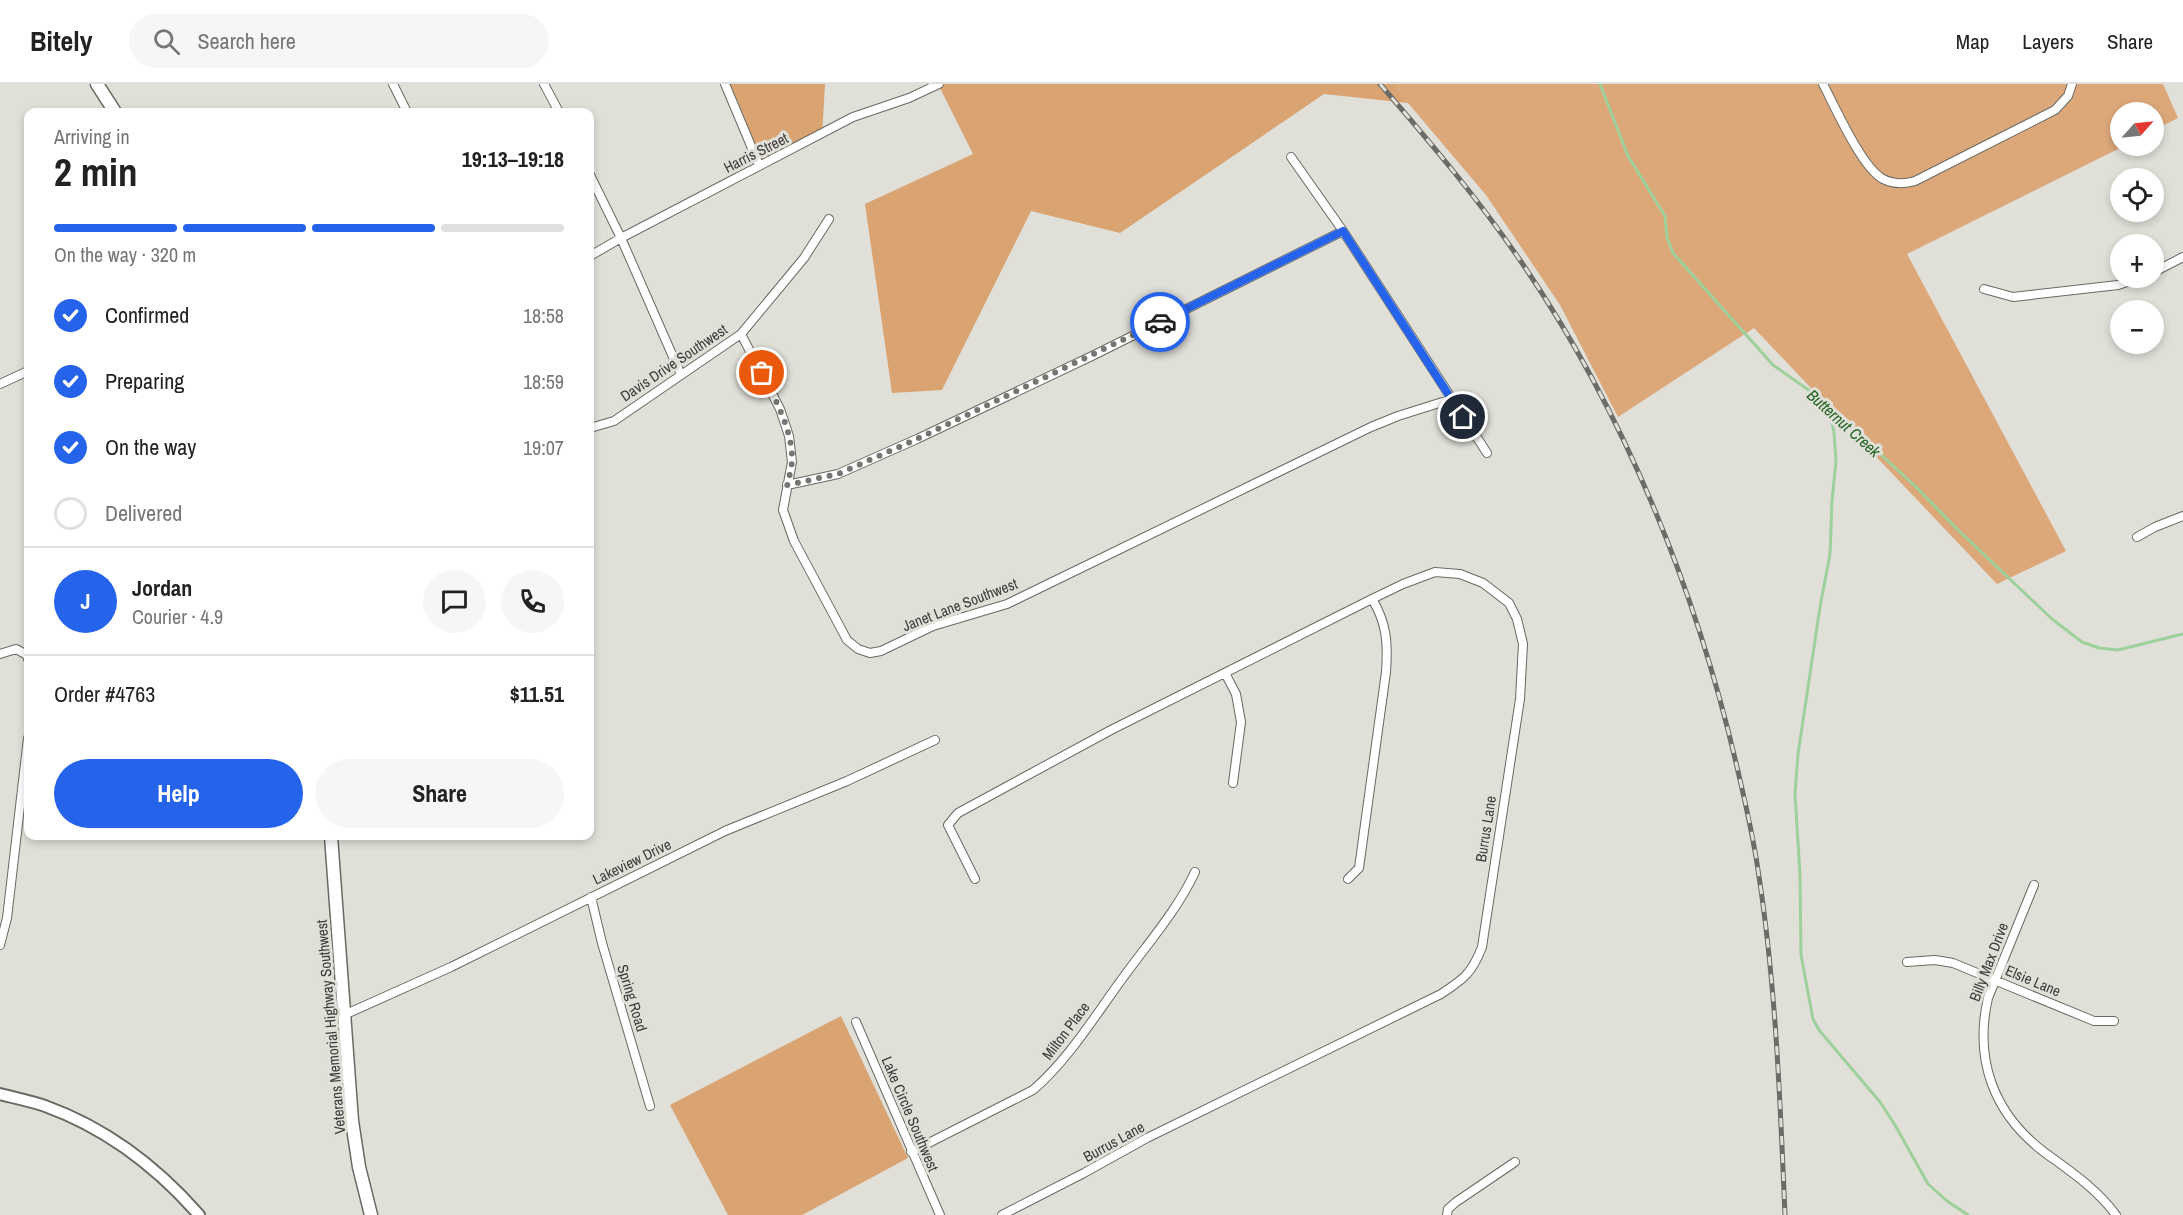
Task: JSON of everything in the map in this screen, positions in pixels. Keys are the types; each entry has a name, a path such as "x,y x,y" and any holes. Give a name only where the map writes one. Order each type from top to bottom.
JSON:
{"main road":[{"path":"97,84 112,108"},
{"name":"Veterans Memorial Highway Southwest","path":"331,840 352,1121 359,1167 371,1215"}],"street":[{"path":"393,84 404,108"},
{"path":"544,84 557,108"},
{"path":"724,84 759,165"},
{"name":"Harris Street","path":"594,254 853,117 909,98 939,84"},
{"path":"1834,84 1824,86 1867,164 1882,178 1901,183 1915,181 2055,110 2068,96 2072,84"},
{"path":"1291,157 1343,231 1487,453"},
{"path":"594,183 621,238 681,375"},
{"name":"Davis Drive Southwest","path":"594,427 614,421 741,334 804,258 829,219"},
{"path":"787,485 838,474 917,439 1092,356 1343,231"},
{"path":"2164,267 2183,258"},
{"path":"1983,289 2013,297 2110,286"},
{"name":"Janet Lane Southwest","path":"741,334 780,409 789,436 792,462 783,510 794,541 847,640 858,649 870,653 881,651 933,626 1007,604 1371,427 1452,399"},
{"path":"0,384 24,373"},
{"path":"2137,537 2183,516"},
{"name":"Burrus Lane","path":"975,879 948,825 958,813 1111,730 1403,584 1435,573 1460,574 1483,583 1509,603 1517,619 1523,644 1520,699 1482,947 1475,966 1461,981 1441,994 1147,1138 1002,1215"},
{"path":"1348,879 1359,868 1386,672 1388,644 1385,626 1372,599"},
{"path":"0,654 16,649 24,654"},
{"path":"1225,673 1236,693 1242,722 1233,783"},
{"name":"Lakeview Drive","path":"344,1016 452,967 724,831 847,781 935,740"},
{"path":"0,945 7,918 24,772"},
{"name":"Milton Place","path":"911,1152 1033,1090 1046,1079 1069,1052 1166,918 1195,872"},
{"name":"Billy Max Drive","path":"2034,885 1994,979 1984,1015 1984,1059 1994,1090 2004,1110 2027,1137 2085,1181 2116,1215"},
{"name":"Spring Road","path":"591,897 602,944 650,1106"},
{"name":"Elsie Lane","path":"1907,962 1944,961 1994,979 2094,1021 2114,1021"},
{"name":"Lake Circle Southwest","path":"856,1023 940,1215"},
{"path":"0,1094 45,1106 115,1141 144,1160 178,1190 199,1215"},
{"path":"1448,1215 1448,1209 1456,1202 1515,1162"}],"shaded area":[{"path":"728,84 825,84 822,137 761,167 744,117"},
{"path":"938,84 1395,84 1408,103 1324,94 1120,233 1031,211 942,390 892,393 865,204 973,154"},
{"path":"1395,84 2163,84 2178,118 2164,125 2164,102 2110,102 2110,153 1907,254 2066,551 1997,584 1754,328 1618,417 1560,305 1486,195 1408,103"},
{"path":"841,1016 908,1158 802,1215 728,1215 670,1105"}],"waterway":[{"name":"Butternut Creek","path":"1600,84 1628,156 1665,216 1667,237 1673,253 1773,365 1817,396 1915,486 2052,619 2082,642 2099,648 2118,650 2183,634"},
{"path":"1829,406 1836,461 1830,554 1798,754 1795,794 1800,875 1801,955 1813,1019 1819,1030 1880,1102 1928,1184 1968,1215"}],"railway":[{"path":"1380,84 1472,194 1522,263 1559,321 1624,442 1653,505 1678,570 1701,635 1720,701 1756,857 1773,999 1785,1215"}],"way so far":[{"path":"762,373 780,409 789,436 792,462 787,485 838,474 917,439 1160,322"}],"route":[{"path":"1160,322 1343,231 1463,417"}]}
